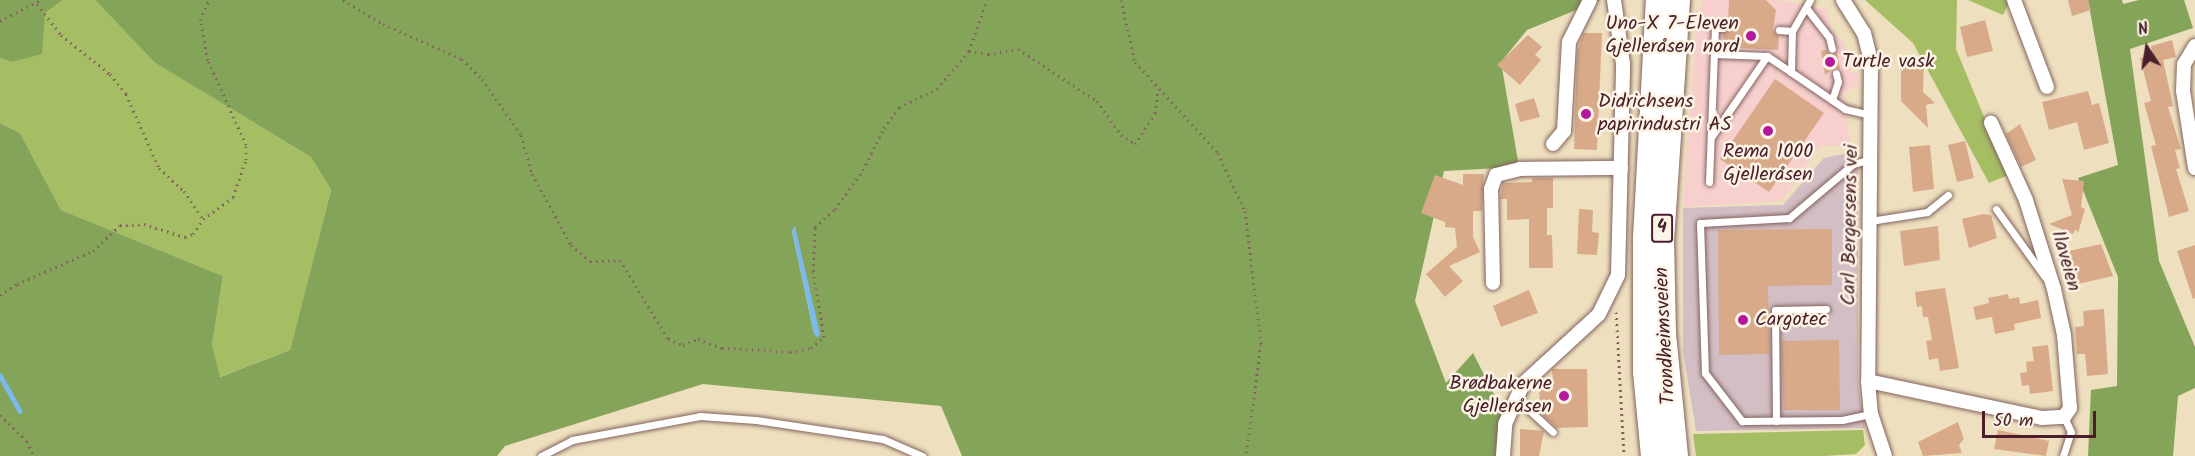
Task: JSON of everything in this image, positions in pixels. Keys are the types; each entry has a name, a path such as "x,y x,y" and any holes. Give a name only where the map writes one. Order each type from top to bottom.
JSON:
{"highway":[{"name":"Trondheimsveien","path":"1653,456 1644,303 1647,170 1658,0"},
{"name":"Trondheimsveien","path":"1676,456 1664,334 1662,241 1678,0"}],"street":[{"path":"1553,144 1564,131 1569,42 1590,0"},
{"path":"1503,456 1505,424 1516,398 1535,369 1599,314 1615,286 1623,64 1614,0"},
{"name":"Carl Bergersens vei","path":"1842,0 1866,43 1871,62 1868,381 1871,414 1885,456"},
{"path":"2014,0 2047,87"},
{"path":"2195,46 2184,64 2183,91 2195,168"},
{"name":"Ilaveien","path":"1991,123 2026,200 2054,289 2070,387 2070,408 2064,417"},
{"path":"1493,283 1491,189 1496,176 1520,169 1621,168"},
{"path":"1868,381 2042,418 2064,417"}],"lane":[{"path":"1791,72 1792,31 1807,9 1810,0"},
{"path":"1807,9 1829,37 1832,49"},
{"path":"1709,182 1714,28 1723,28"},
{"path":"1779,30 1792,31"},
{"path":"1714,54 1767,56 1845,109 1872,115"},
{"path":"1711,137 1767,56"},
{"path":"1832,100 1838,82 1836,73"},
{"path":"1871,159 1854,164 1789,218 1700,223 1705,374 1742,421 1842,420 1871,414"},
{"path":"1870,221 1927,212 1948,195"},
{"path":"1996,209 2054,289"},
{"path":"1776,421 1775,310 1826,309"},
{"path":"1516,398 1553,432"},
{"path":"541,456 573,440 700,416 756,420 883,439 922,456"},
{"name":"Ilaveien","path":"2063,456 2071,432 2064,417"}],"path":[{"path":"0,295 17,284 93,251 120,225 144,224 185,237 194,234 203,219 233,197 246,160 242,132 207,60 200,20 209,0"},
{"path":"343,0 383,24 462,59 483,79 521,135 532,174 571,245 590,261 620,260 668,339 683,345 698,339 722,348 790,352 811,348 824,337 813,271 815,227 834,209 863,170 884,128 899,107 937,89 969,51 987,0"},
{"path":"1121,0 1135,62 1218,153 1245,212 1261,344 1246,456"},
{"path":"0,21 39,2 61,35 110,74 126,94 159,168 184,191 203,219"},
{"path":"969,51 987,54 1018,49 1097,101 1121,135 1135,144 1155,114 1158,89"},
{"path":"0,416 27,441 34,456"}],"shaded area":[{"path":"1704,0 1779,0 1827,9 1830,28 1845,44 1851,73 1857,72 1860,85 1843,92 1851,146 1820,146 1782,201 1683,207 1697,12"},
{"path":"1858,151 1858,386 1865,428 1696,431 1683,351 1683,208 1783,205 1824,158"}],"green space":[{"path":"0,0 63,0 45,13 42,54 11,62 0,58"},
{"path":"63,0 95,0 155,63 311,157 331,190 290,350 219,377 212,345 223,276 61,210 20,133 0,123 0,58 11,62 45,13"},
{"path":"95,0 1601,0 1527,30 1501,62 1519,167 1444,171 1415,301 1446,383 1473,353 1502,410 1502,456 962,456 941,406 703,384 505,446 497,456 0,456 0,123 20,133 61,210 223,276 212,345 220,377 290,350 331,190 311,157 155,63","holes":["795,227 814,334 792,231"]},
{"path":"1865,0 1957,0 1956,49 2008,175 1989,183 1913,43"},
{"path":"1968,0 2010,0 2003,15"},
{"path":"2088,0 2122,0 2123,4 2139,0 2184,0 2193,28 2130,49 2159,261 2195,347 2195,388 2178,396 2173,456 2088,456 2091,390 2117,386 2118,277 2078,178 2118,165"},
{"path":"1863,430 1865,445 1856,454 1824,456 1696,456 1693,434"}],"water":[{"path":"795,226 820,334 818,338 814,334 792,231"}],"building":[{"path":"1729,0 1766,0 1776,10 1773,30 1779,36 1778,50 1722,47 1723,34 1729,29 1723,22 1728,22"},
{"path":"2068,0 2088,0 2091,10 2072,16"},
{"path":"1985,20 1993,51 1967,57 1960,27"},
{"name":"Didrichsens papirindustri AS","path":"1583,33 1602,33 1597,150 1574,149 1577,53"},
{"path":"1528,35 1542,47 1535,55 1541,60 1520,85 1497,65"},
{"path":"2172,40 2176,57 2163,60 2173,106 2168,107 2181,149 2175,150 2180,168 2176,169 2189,211 2169,217 2151,146 2156,145 2144,103 2151,101 2140,58 2153,55 2151,46"},
{"name":"Turtle vask","path":"1826,50 1831,54 1837,52 1840,69 1834,68 1825,75 1821,51"},
{"path":"1901,61 1924,61 1923,92 1935,103 1926,105 1928,128 1901,101"},
{"path":"1775,79 1824,113 1769,192 1720,159"},
{"path":"2088,91 2092,105 2099,103 2109,143 2084,150 2077,122 2049,130 2042,102"},
{"path":"1534,98 1540,117 1520,122 1515,104"},
{"path":"2020,124 2036,160 2021,167 2006,134"},
{"path":"1965,141 1974,178 1957,182 1948,145"},
{"path":"1930,145 1934,189 1913,192 1909,147"},
{"path":"1463,174 1484,174 1482,211 1473,211 1473,237 1480,252 1449,266 1463,281 1445,297 1426,274 1457,247 1455,228 1445,227 1445,222 1421,213 1435,175 1463,185"},
{"path":"1532,178 1553,178 1553,208 1547,208 1547,235 1552,235 1553,268 1529,268 1529,219 1507,220 1507,199 1500,199 1503,183 1532,182"},
{"path":"2062,179 2084,181 2081,207 2085,209 2078,233 2076,229 2073,234 2049,224 2072,215"},
{"path":"1579,209 1593,210 1592,232 1599,233 1597,255 1577,254"},
{"path":"1983,214 1991,215 1997,238 1969,248 1962,219"},
{"path":"1938,226 1940,260 1904,266 1900,231"},
{"name":"Cargotec","path":"1832,229 1832,285 1768,286 1770,354 1719,355 1718,230"},
{"path":"2101,244 2113,276 2078,284 2069,251"},
{"path":"2195,245 2195,298 2193,299 2177,251"},
{"path":"1945,288 1959,368 1940,371 1938,358 1929,360 1926,341 1932,340 1928,317 1923,317 1922,306 1917,307 1915,292"},
{"path":"1529,290 1538,313 1501,327 1493,306"},
{"path":"2008,294 2009,299 2019,297 2020,304 2038,300 2041,318 2014,324 2015,330 1995,334 1992,317 1976,320 1973,307 1989,303 1988,298"},
{"path":"2104,309 2108,374 2087,376 2085,354 2077,354 2075,327 2084,326 2083,311"},
{"path":"1839,340 1840,410 1784,410 1781,341"},
{"path":"2048,345 2053,391 2030,394 2029,385 2022,386 2020,373 2027,372 2026,362 2034,361 2032,347"},
{"name":"Brødbakerne Gjelleråsen","path":"1552,369 1587,369 1588,427 1557,428 1540,413 1539,381 1553,381"},
{"path":"1958,422 1964,439 1959,445 1962,453 1923,456 1918,442"},
{"path":"1520,429 1544,431 1539,456 1520,456"},
{"path":"1998,430 2049,441 2046,456 1994,449"}],"waterway":[{"path":"0,375 20,411"}],"place":[{"name":"Uno-X 7-Eleven Gjelleråsen nord","path":"1751,36"},
{"name":"Turtle vask","path":"1830,62"},
{"name":"Didrichsens papirindustri AS","path":"1586,114"},
{"name":"Rema 1000 Gjelleråsen","path":"1768,131"},
{"name":"Cargotec","path":"1743,320"},
{"name":"Brødbakerne Gjelleråsen","path":"1564,396"}]}
